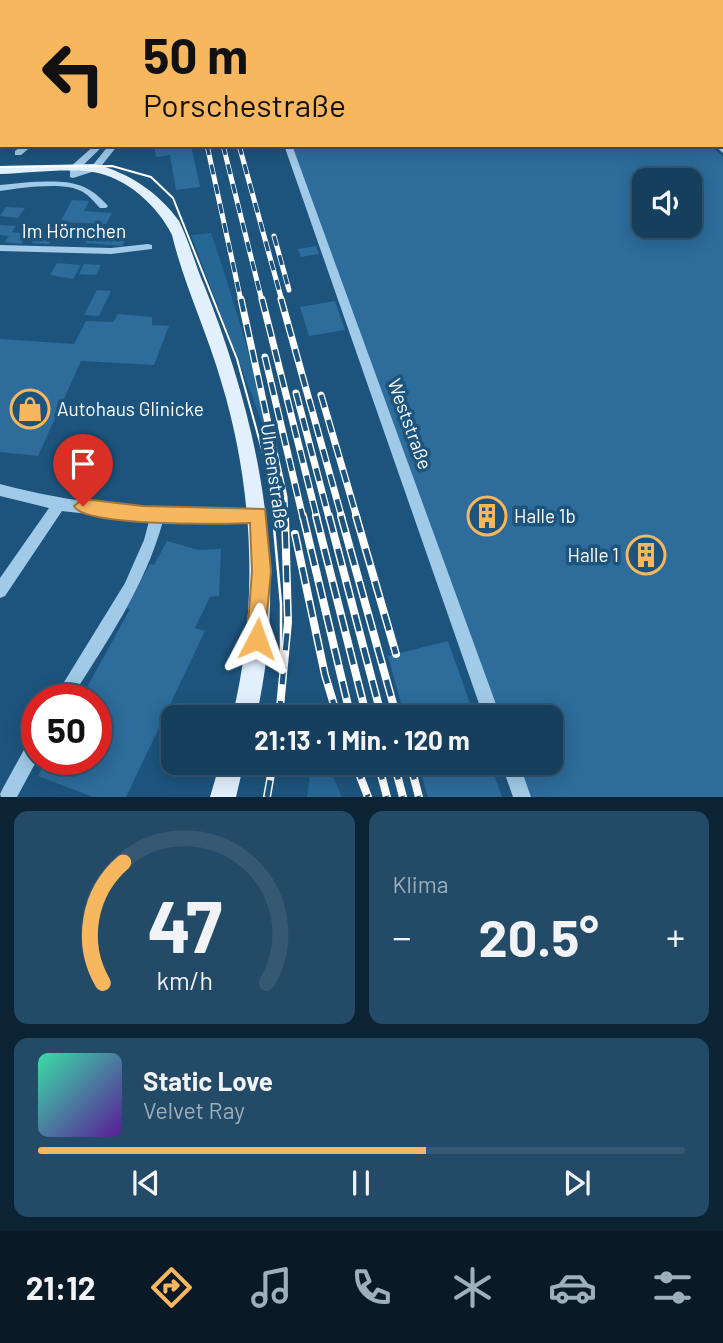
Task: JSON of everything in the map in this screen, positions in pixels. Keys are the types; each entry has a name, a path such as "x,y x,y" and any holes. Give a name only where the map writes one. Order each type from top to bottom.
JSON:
{"main road":[{"name":"Ulmenstraße","path":"0,176 73,172 94,168 138,186 175,224 228,368 251,457 259,515 261,571 257,639 246,705"},
{"name":"Ulmenstraße","path":"0,170 73,172 111,183 131,193 159,219 183,251"},
{"path":"223,797 229,775"}],"street":[{"path":"18,153 26,147"},
{"path":"73,172 98,147"},
{"path":"94,168 112,147"},
{"name":"Weststraße","path":"289,147 488,705"},
{"path":"0,188 15,185 85,190"},
{"name":"Im Hörnchen","path":"0,248 111,251 148,247"},
{"path":"0,490 60,503 158,515 259,515"},
{"path":"2,585 60,503"},
{"path":"71,684 117,611 154,533 158,515"},
{"path":"9,794 21,772"},
{"path":"514,775 522,797"}],"lane":[{"path":"85,190 103,206"}],"shaded area":[{"path":"211,233 247,349 276,467 272,468 264,428 191,235"},
{"path":"310,775 332,775 342,797 307,797"}],"building":[{"path":"154,147 191,147 200,187 176,190 170,155 156,157"},
{"name":"Halle 1","path":"292,147 712,147 723,157 723,797 528,797 520,775 563,775 563,705 494,705"},
{"path":"72,200 89,201 84,211 112,213 106,224 60,222"},
{"path":"6,207 25,208 18,218 0,216"},
{"path":"0,225 16,226 12,232 28,234 21,244 4,242 9,236 0,235"},
{"path":"39,231 56,232 49,244 32,243"},
{"path":"92,232 128,235 122,246 85,243"},
{"path":"316,246 319,254 301,257 298,249"},
{"path":"57,263 81,265 73,279 50,275"},
{"path":"84,264 101,265 96,275 79,274"},
{"path":"97,290 111,291 99,316 84,315"},
{"path":"335,301 345,330 309,336 300,307"},
{"name":"Autohaus Glinicke","path":"118,314 152,317 152,325 169,326 154,365 81,361 38,456 0,452 0,339 74,344 86,321 113,322"},
{"path":"167,541 199,550 221,549 219,596 210,597 195,628 205,631 170,705 161,705 161,723 126,797 93,797 38,776 112,775 112,684 89,684 130,609 126,608 150,564 154,565"},
{"path":"448,641 470,705 401,705 388,656"},
{"path":"422,775 494,775 502,797 428,797"}],"tram line":[{"path":"0,167 112,166 151,177 173,198 237,359 269,475 273,518"},
{"path":"273,516 281,604 281,699"}],"railway":[{"path":"207,147 241,301"},
{"path":"224,147 262,301"},
{"path":"240,147 282,301"},
{"path":"274,236 289,290"},
{"path":"241,299 284,497 285,518"},
{"path":"262,299 317,518"},
{"path":"281,299 342,518"},
{"path":"265,357 303,518"},
{"path":"296,393 329,518"},
{"path":"321,395 357,518"},
{"path":"280,705 288,622 285,516"},
{"path":"303,516 348,705"},
{"path":"316,516 364,705"},
{"path":"329,516 379,705"},
{"path":"341,516 393,705"},
{"path":"356,516 396,654"},
{"path":"295,534 325,675 334,705"},
{"path":"267,797 271,775"},
{"path":"360,775 368,797"},
{"path":"381,775 387,797"},
{"path":"397,775 403,797"},
{"path":"413,775 419,797"}],"place":[{"name":"Autohaus Glinicke","path":"30,409"},
{"name":"Halle 1b","path":"487,516"},
{"name":"Halle 1","path":"646,555"}],"route":[{"path":"83,506 143,514 208,517 259,515 261,571 257,639"}]}
